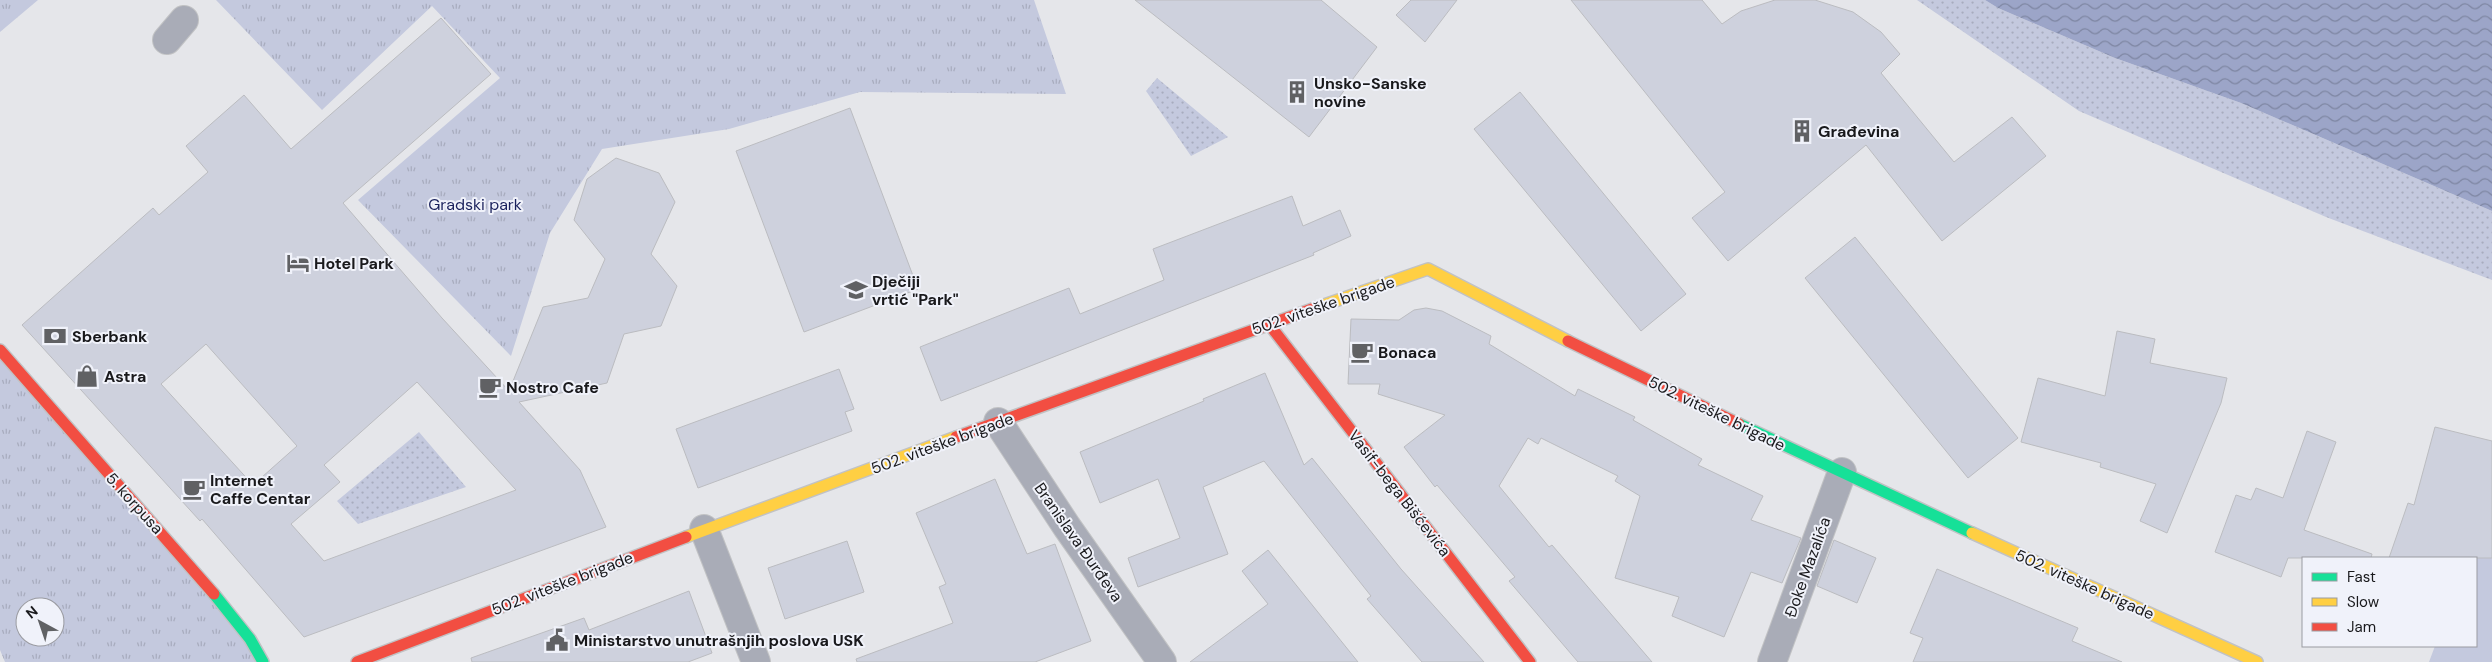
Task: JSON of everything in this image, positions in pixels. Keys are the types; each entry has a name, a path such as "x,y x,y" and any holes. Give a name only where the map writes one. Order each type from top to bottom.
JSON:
{"street":[{"name":"502. viteške brigade","path":"357,662 704,529 1269,324 1428,269 1618,365 1842,472 2257,662"},
{"name":"Vasif-bega Bišćevića","path":"1269,324 1530,662"},
{"name":"5. korpusa","path":"0,350 183,557 250,639 263,662"},
{"name":"Branislava Đurđeva","path":"998,422 1067,527 1162,662"},
{"name":"Đoke Mazalića","path":"1772,662 1842,472"},
{"path":"704,529 756,662"}],"green space":[{"path":"0,0 38,0 0,32"},
{"name":"Gradski park","path":"216,0 1034,0 1066,94 860,92 729,129 602,149 550,233 511,356 358,200 500,78 432,6 322,110"},
{"path":"1917,0 1985,0 1998,8 2115,58 2241,103 2492,211 2492,280 2326,217 2079,111"},
{"path":"1157,78 1228,137 1191,156 1146,91"},
{"path":"0,350 263,662 5,662 0,650"},
{"path":"419,432 466,487 358,524 337,501"},
{"path":"2492,484 2492,662 2429,662 2435,647 2477,647 2477,557 2466,557"}],"water":[{"path":"1985,0 2492,0 2492,211 2241,103 2115,58 1998,8"}],"building":[{"name":"Unsko-Sanske novine","path":"1135,0 1321,0 1377,47 1309,137"},
{"name":"Unsko-Sanske novine","path":"1411,0 1457,0 1425,42 1396,15"},
{"name":"Građevina","path":"1571,0 1702,0 1722,24 1741,11 1775,0 1815,0 1853,12 1881,32 1900,54 1881,73 1954,162 2012,117 2046,156 1942,241 1866,145 1728,261 1692,218 1725,192"},
{"path":"441,18 491,74 343,203 442,318 509,391 543,307 588,298 605,259 574,220 587,179 616,158 659,173 675,202 651,254 677,286 661,326 624,334 607,383 519,402 580,470 606,527 304,637 202,519 200,521 22,325 153,208 159,215 208,172 186,146 244,95 291,149","holes":["206,344 297,446 253,485 161,384","417,382 516,490 324,561 291,524 340,482 324,465"]},
{"path":"1520,92 1686,294 1641,331 1474,129"},
{"path":"850,108 918,289 804,332 736,151"},
{"path":"1292,196 1303,226 1340,210 1351,236 1313,253 1314,255 941,401 920,347 1069,288 1080,314 1164,280 1153,249"},
{"path":"1855,237 2018,438 1968,478 1805,278"},
{"path":"1426,308 1442,311 1491,336 1489,344 1575,396 1578,389 1635,417 1633,420 1702,459 1698,465 1763,496 1751,520 1801,538 1782,583 1751,572 1724,637 1672,616 1679,597 1615,578 1640,496 1615,481 1618,476 1541,438 1538,444 1528,438 1499,486 1549,547 1552,545 1652,662 1578,662 1509,581 1515,577 1437,485 1435,487 1404,447 1445,415 1378,394 1380,384 1348,384 1351,319 1399,320 1414,310"},
{"path":"2117,331 2155,339 2150,363 2227,378 2221,403 2167,533 2140,521 2156,484 2100,467 2101,463 2021,442 2038,378 2105,396"},
{"path":"839,369 854,409 845,412 852,431 698,488 676,429"},
{"path":"1265,373 1304,465 1312,458 1401,569 1484,662 1422,662 1367,599 1371,596 1264,461 1203,487 1228,554 1138,587 1128,558 1180,538 1158,479 1100,503 1080,452 1204,401 1203,399"},
{"path":"2435,427 2492,441 2492,558 2389,557 2408,503 2414,505"},
{"path":"2307,431 2336,442 2304,530 2372,554 2371,557 2288,558 2281,577 2215,552 2236,495 2251,500 2256,488 2283,498"},
{"path":"995,479 1027,554 1055,544 1091,641 1035,662 857,662 856,659 953,623 939,587 946,584 916,513"},
{"path":"1834,540 1876,558 1857,603 1817,586"},
{"path":"847,541 864,592 785,619 768,568"},
{"path":"1268,550 1358,662 1190,662 1268,604 1242,571"},
{"path":"1937,569 2078,628 2072,641 2122,662 1913,662 1923,638 1910,633"},
{"path":"689,591 712,653 688,662 472,662 471,658 584,618 589,630"}],"traffic: fast":[{"path":"1739,424 1972,533"},
{"path":"214,594 250,639 263,662"}],"traffic: slow":[{"path":"1315,308 1428,269 1568,341"},
{"path":"686,537 956,437"},
{"path":"1972,533 2257,662"}],"traffic: jam":[{"path":"956,437 1315,308"},
{"path":"1269,324 1530,662"},
{"path":"1568,341 1739,424"},
{"path":"0,350 214,594"},
{"path":"357,662 686,537"}],"place":[{"name":"Unsko-Sanske novine","path":"1297,92"},
{"name":"Građevina","path":"1802,131"},
{"name":"Hotel Park","path":"298,263"},
{"name":"Dječiji vrtić \"Park\"","path":"856,290"},
{"name":"Sberbank","path":"55,336"},
{"name":"Bonaca","path":"1362,352"},
{"name":"Astra","path":"87,376"},
{"name":"Nostro Cafe","path":"490,387"},
{"name":"Internet Caffe Centar","path":"194,489"},
{"name":"Ministarstvo unutrašnjih poslova USK","path":"557,640"}]}
